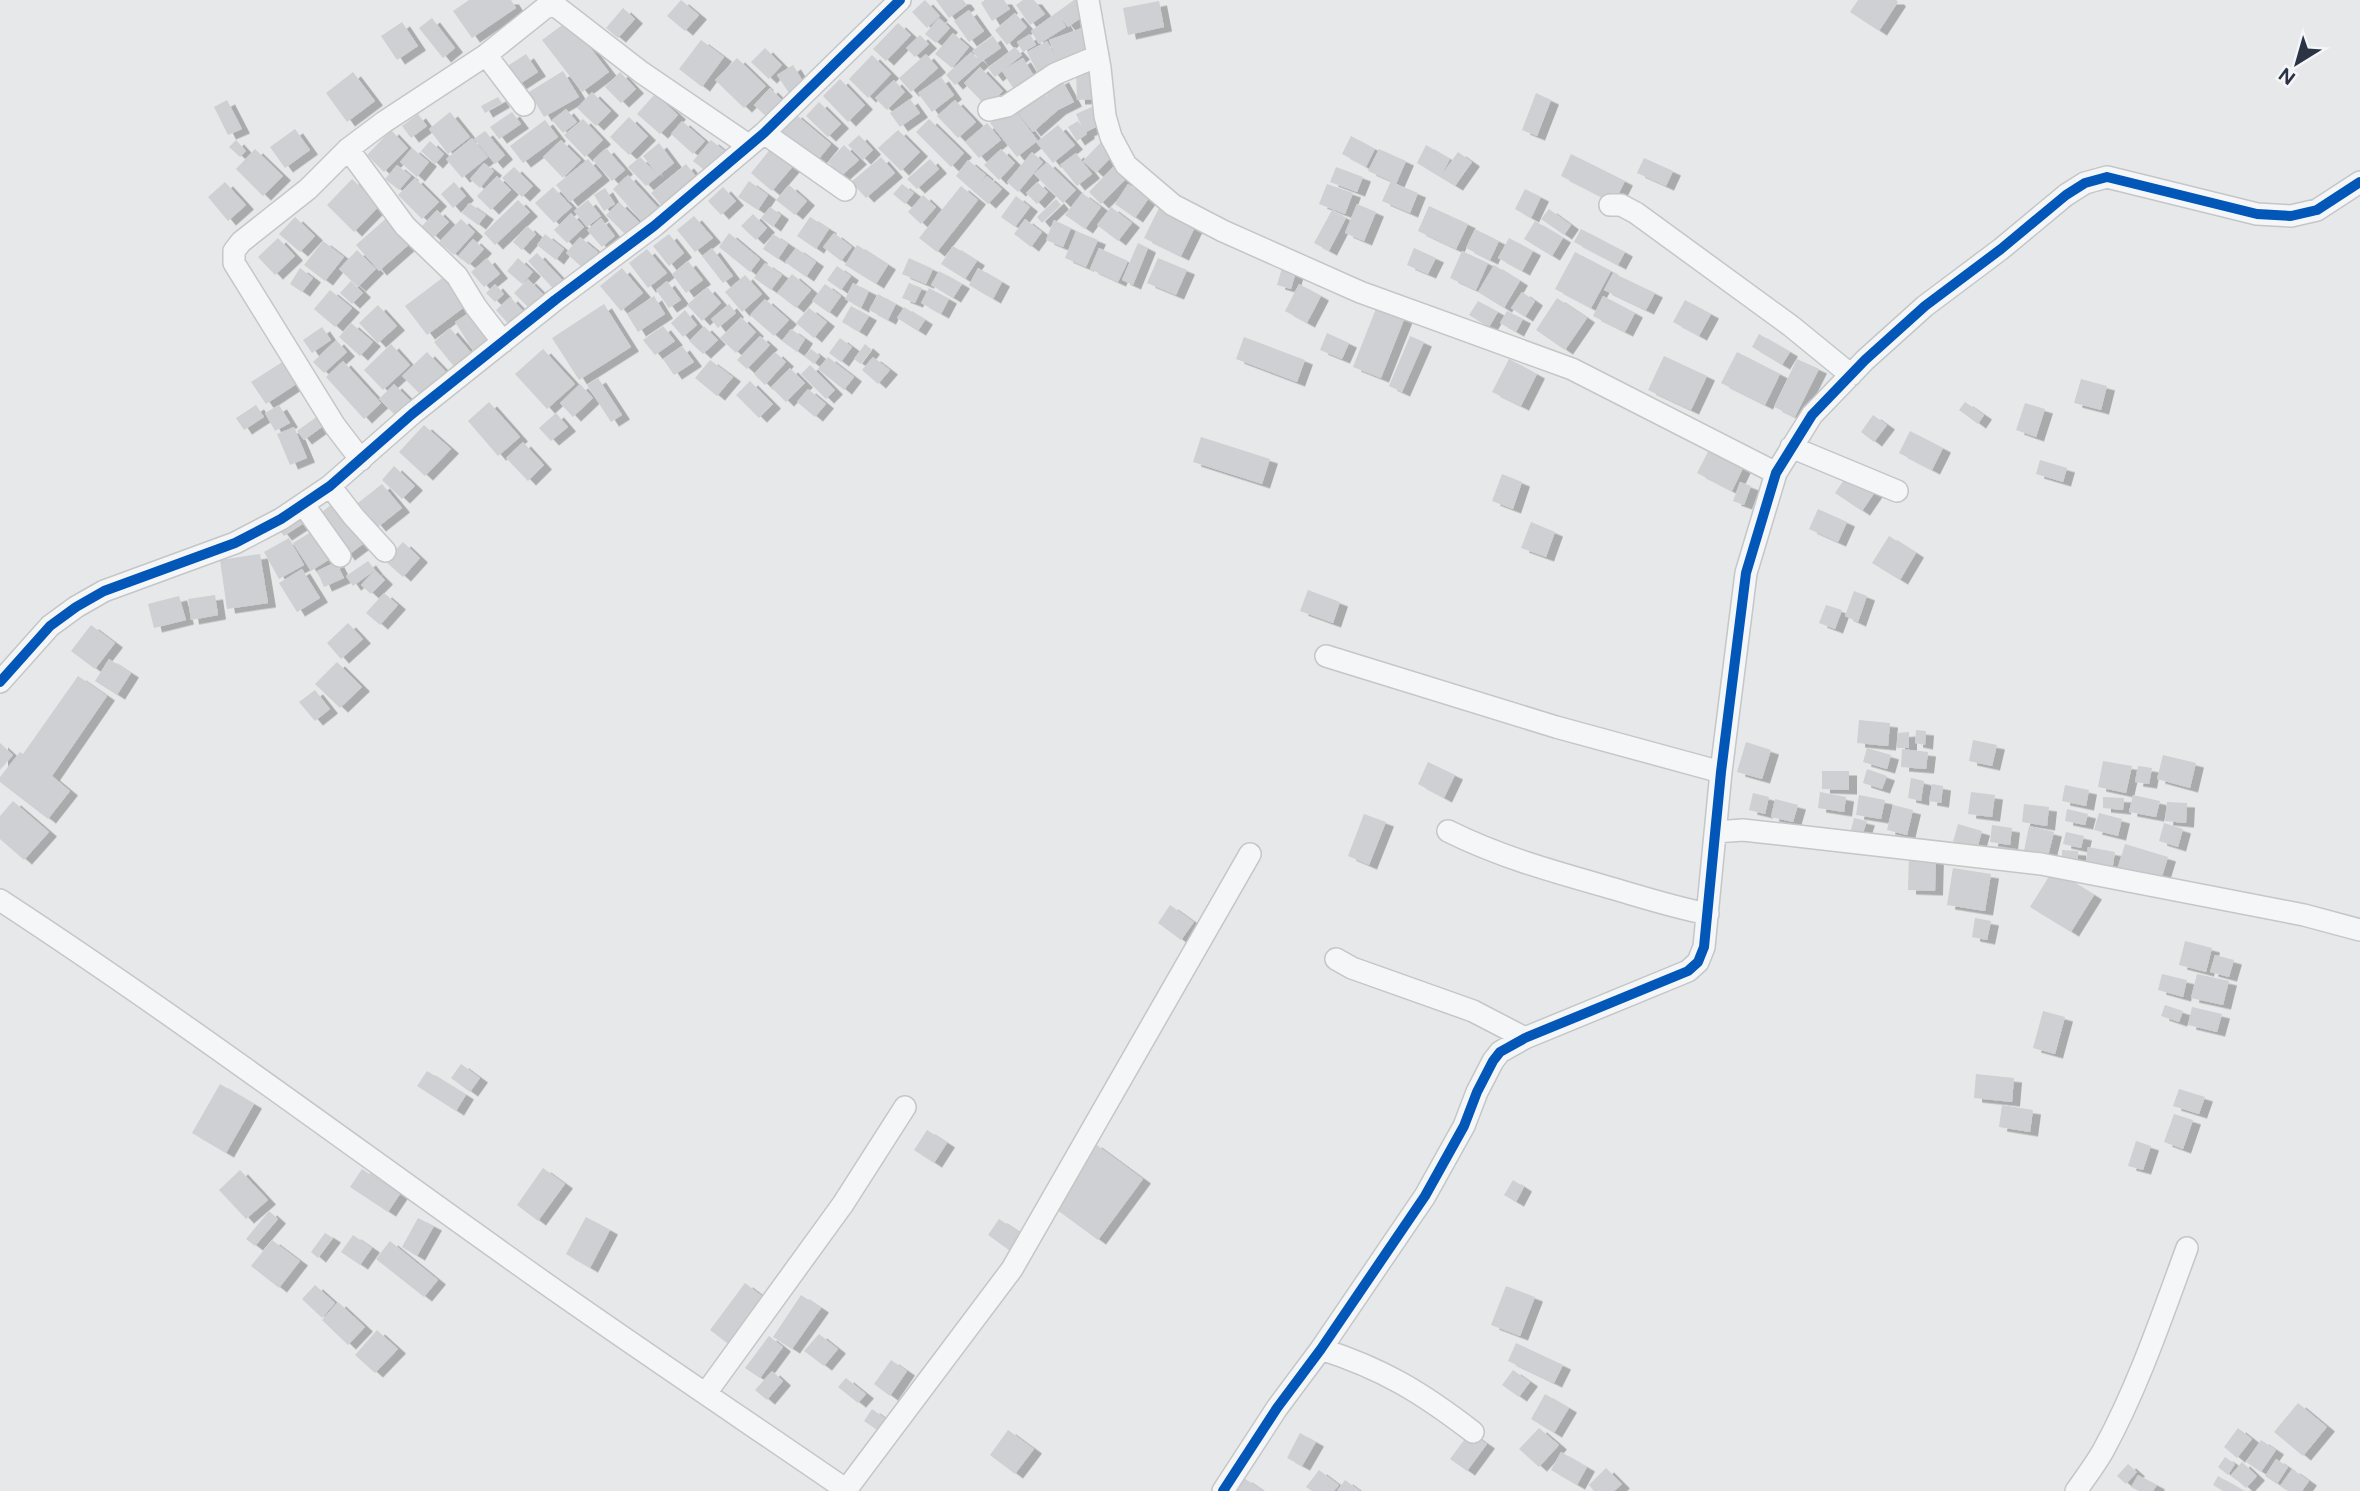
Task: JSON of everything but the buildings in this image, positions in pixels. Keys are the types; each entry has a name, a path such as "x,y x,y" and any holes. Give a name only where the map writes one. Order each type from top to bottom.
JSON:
{"street":[{"path":"0,682 50,626 76,607 104,591 235,543 281,519 330,486 412,414 654,226 756,139 900,0"},
{"path":"1088,0 1108,129 1126,165 1143,182 1188,215 1360,292 1572,369 1776,473"},
{"path":"361,460 335,426 249,290 233,259 235,247 308,189 348,149 486,55 550,1 641,72 845,190"},
{"path":"486,55 524,105"},
{"path":"989,110 1007,106 1055,74 1098,56"},
{"path":"348,149 405,226 457,275 476,307 503,342"},
{"path":"1223,1491 1277,1408 1321,1349 1435,1180 1464,1126 1481,1083 1500,1052 1525,1038 1688,971 1698,962 1704,947 1721,772 1746,573 1776,473 1812,415 1925,306 2085,183 2107,177 2257,214 2291,216 2316,210 2360,182"},
{"path":"1610,205 1621,205 1636,213 1791,326 1851,375"},
{"path":"1791,447 1897,491"},
{"path":"330,486 385,551"},
{"path":"303,504 340,556"},
{"path":"1326,656 1556,727 1721,772"},
{"path":"1715,832 1742,830 2041,864 2304,915 2360,930"},
{"path":"1448,831 1480,846 1560,874 1664,905 1708,914"},
{"path":"0,900 63,941 543,1281 847,1490 1012,1269 1250,854"},
{"path":"1336,960 1473,1011 1525,1038"},
{"path":"706,1393 843,1203 905,1107"},
{"path":"2076,1491 2102,1452 2112,1431 2187,1248"},
{"path":"1321,1349 1357,1361 1400,1381 1473,1432"}],"cycle path":[{"path":"0,682 50,626 76,607 104,591 235,543 281,519 330,486 412,414 555,300 654,226 764,133 900,0"},
{"path":"1223,1491 1277,1408 1321,1349 1425,1196 1464,1126 1477,1092 1500,1052 1525,1038 1688,971 1698,962 1704,947 1721,772 1746,573 1776,473 1812,415 1865,360 1925,306 2085,183 2107,177 2257,214 2291,216 2317,210 2360,182"}]}
